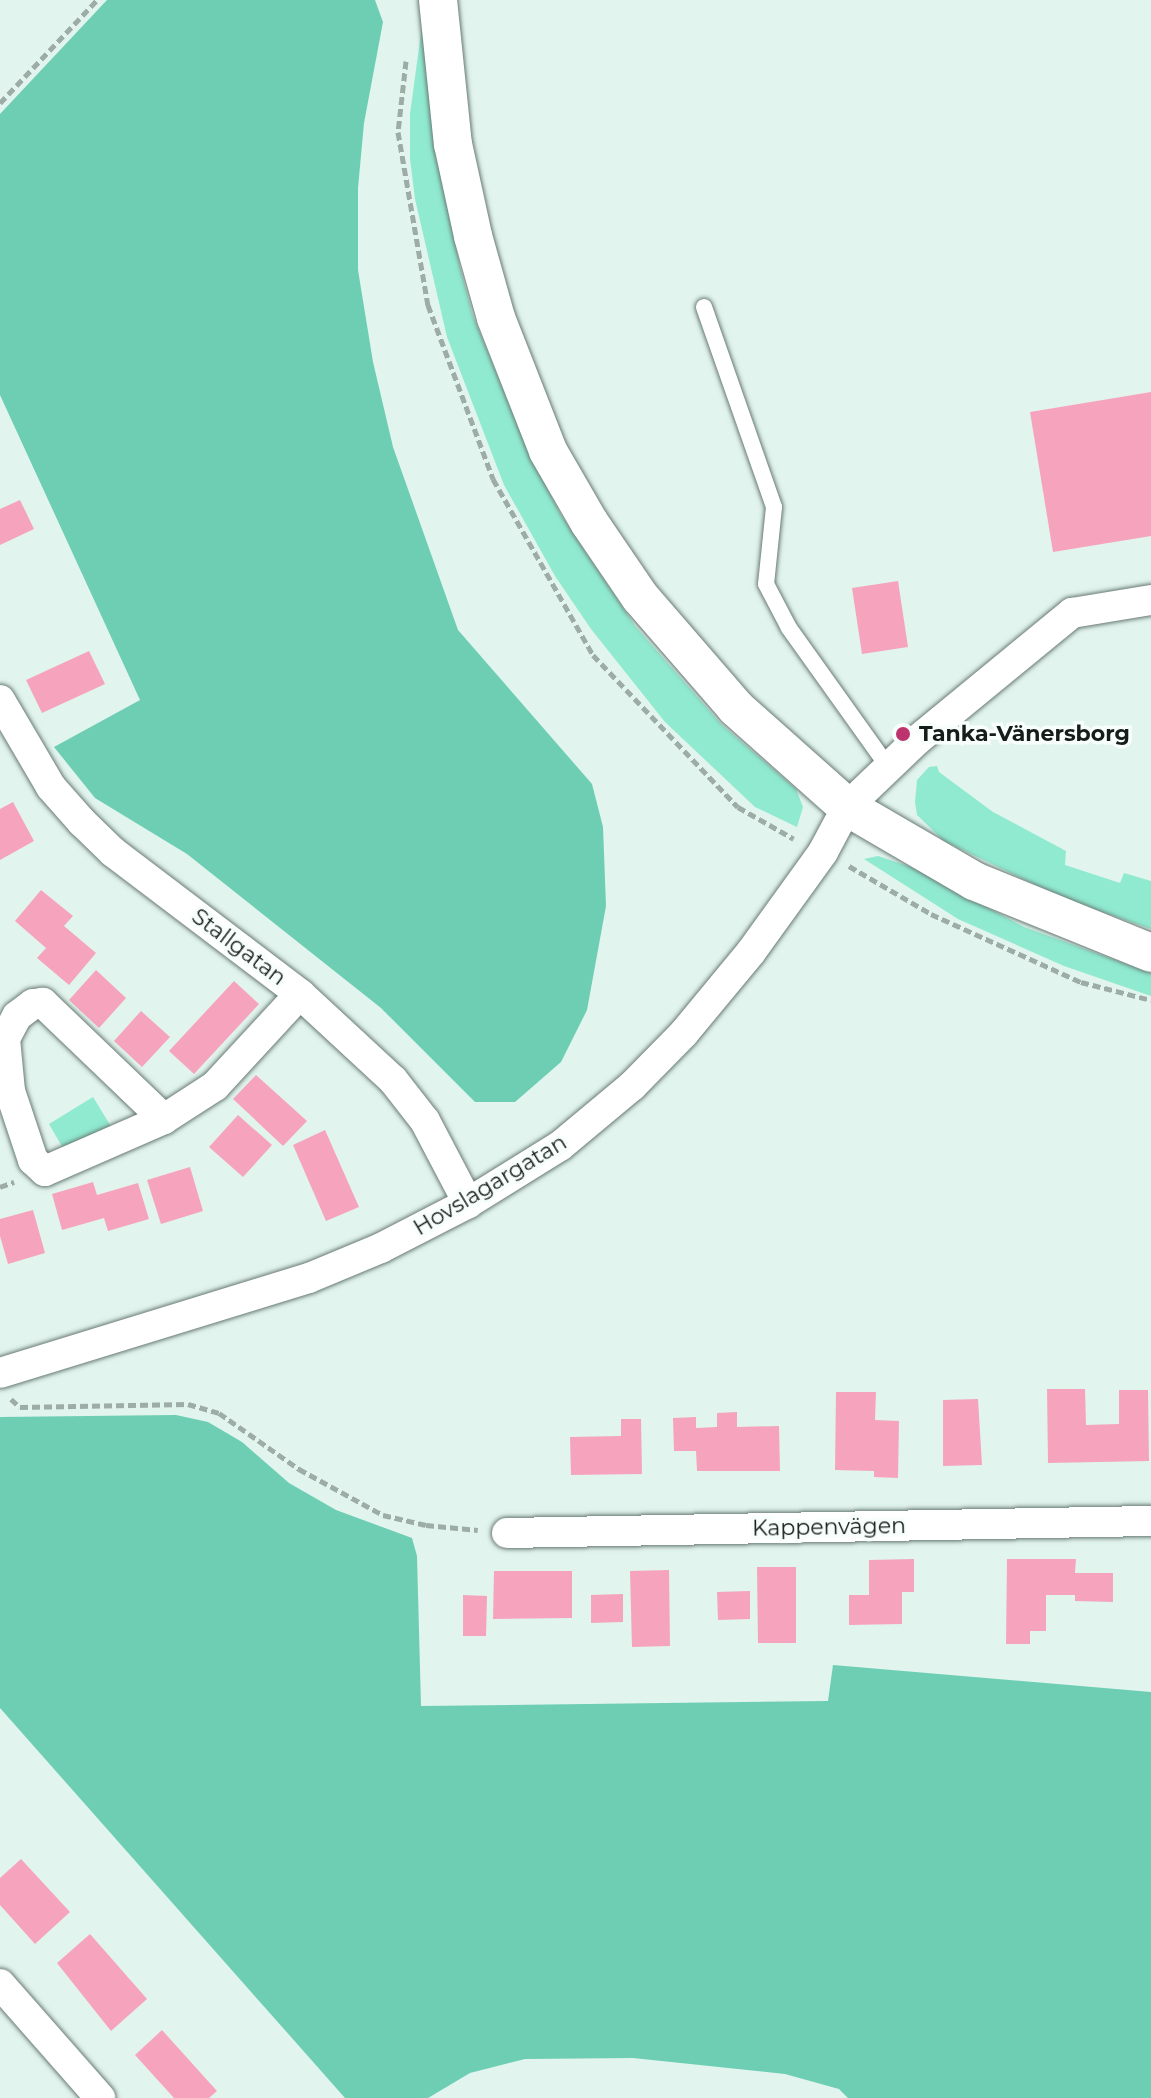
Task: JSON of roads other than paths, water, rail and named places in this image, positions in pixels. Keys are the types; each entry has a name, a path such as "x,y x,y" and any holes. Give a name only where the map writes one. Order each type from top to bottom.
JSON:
{"street":[{"path":"438,0 453,144 473,236 496,318 548,451 589,522 640,597 736,708 847,807 974,881 1151,953"},
{"name":"Hovslagargatan","path":"0,1373 309,1278 381,1248 468,1203 560,1146 632,1086 684,1033 751,952 823,852 847,807 888,767 1072,613 1151,600"},
{"name":"Stallgatan","path":"0,700 51,787 113,852 300,994 393,1080 425,1121 468,1203"},
{"path":"164,1119 43,1003 33,1004 10,1027 4,1053 10,1091 33,1160 45,1171 164,1119 215,1086 300,994"},
{"name":"Kappenvägen","path":"507,1533 1151,1521"},
{"path":"0,1984 100,2098"}],"lane":[{"path":"704,307 774,507 766,584 789,628 888,767"}],"place":[{"name":"Tanka-Vänersborg","path":"903,734"}]}
